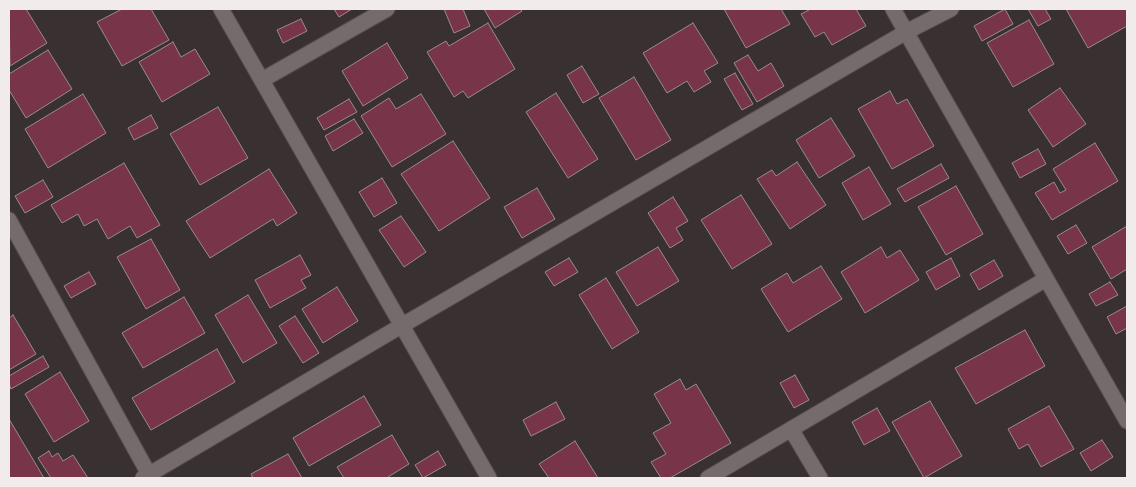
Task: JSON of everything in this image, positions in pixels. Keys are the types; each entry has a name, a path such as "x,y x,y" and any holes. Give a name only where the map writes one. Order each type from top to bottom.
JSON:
{"street":[{"path":"221,9 489,478"},
{"path":"262,80 387,9"},
{"path":"892,9 1127,421"},
{"path":"9,220 148,477 402,326 906,32 951,9"},
{"path":"708,478 1046,279"},
{"path":"791,429 820,478"}],"building":[{"path":"9,9 26,9 47,43 10,66"},
{"path":"122,9 151,9 169,40 122,66 97,22"},
{"path":"334,9 352,9 339,17"},
{"path":"444,9 463,9 470,26 454,33"},
{"path":"484,9 520,9 522,11 495,28"},
{"path":"724,9 781,9 790,24 746,48"},
{"path":"808,9 856,9 866,26 832,45 824,32 815,37 801,14"},
{"path":"1005,9 1013,24 982,41 974,26"},
{"path":"1028,9 1045,9 1051,19 1038,26"},
{"path":"1066,9 1127,9 1127,26 1088,48"},
{"path":"301,19 307,31 283,43 277,30"},
{"path":"1029,20 1054,64 1013,87 987,43"},
{"path":"488,23 515,69 468,98 463,91 454,97 427,52 446,41 449,46"},
{"path":"693,23 718,63 704,71 711,82 694,92 687,81 667,93 643,53"},
{"path":"173,42 181,57 195,49 210,74 162,102 139,62"},
{"path":"387,43 408,78 363,106 342,71"},
{"path":"48,50 72,89 26,118 9,90 9,74"},
{"path":"748,55 758,71 771,63 784,86 757,102 734,63"},
{"path":"582,66 599,94 583,103 567,75"},
{"path":"735,73 753,104 742,110 724,79"},
{"path":"634,77 671,140 636,160 599,98"},
{"path":"1060,88 1086,124 1053,147 1028,110"},
{"path":"890,91 897,104 907,99 934,146 892,169 858,109"},
{"path":"556,93 598,159 568,178 526,112"},
{"path":"83,94 106,133 48,168 25,129"},
{"path":"421,94 446,134 392,167 361,116 389,98 396,109"},
{"path":"349,99 357,112 324,130 317,118"},
{"path":"218,107 248,158 200,185 170,134"},
{"path":"151,115 158,128 134,140 128,128"},
{"path":"831,118 855,156 819,178 796,140"},
{"path":"354,119 363,133 333,151 325,136"},
{"path":"453,141 490,198 439,231 401,174"},
{"path":"1095,143 1118,181 1052,220 1035,193 1054,182 1060,193 1066,190 1053,169"},
{"path":"1038,149 1046,164 1020,178 1012,163"},
{"path":"797,162 826,205 790,229 757,179 772,170 776,176"},
{"path":"124,163 160,225 137,238 130,226 108,239 97,219 84,226 78,214 62,223 51,205"},
{"path":"941,164 949,178 905,202 897,189"},
{"path":"869,167 891,204 863,220 842,183"},
{"path":"269,169 297,213 277,226 273,219 210,258 186,221"},
{"path":"382,178 397,203 374,217 359,192"},
{"path":"43,180 53,197 25,213 15,196"},
{"path":"956,186 983,234 946,255 918,207"},
{"path":"537,188 555,219 522,238 504,207"},
{"path":"741,195 772,244 732,269 701,220"},
{"path":"673,197 688,221 676,228 683,240 670,248 648,213"},
{"path":"401,216 426,252 404,267 379,230"},
{"path":"1076,225 1087,243 1068,254 1057,236"},
{"path":"1127,226 1127,269 1111,279 1092,247"},
{"path":"151,239 180,290 146,309 117,257"},
{"path":"658,247 679,281 637,306 616,272"},
{"path":"881,247 887,258 900,250 919,280 865,313 841,272"},
{"path":"300,255 311,275 301,280 306,288 270,308 255,280"},
{"path":"569,258 578,272 554,286 545,272"},
{"path":"951,258 960,276 936,290 926,272"},
{"path":"994,260 1003,276 979,290 970,274"},
{"path":"821,266 842,299 788,332 761,289 787,273 793,283"},
{"path":"89,272 96,284 71,298 64,286"},
{"path":"606,278 639,332 612,349 579,295"},
{"path":"1110,282 1118,295 1096,306 1089,294"},
{"path":"337,287 358,321 323,343 302,309"},
{"path":"248,295 277,343 243,363 215,315"},
{"path":"184,297 205,333 143,368 122,333"},
{"path":"1127,306 1127,328 1116,334 1107,317"},
{"path":"13,315 36,354 9,370 9,318"},
{"path":"295,316 319,353 303,363 279,326"},
{"path":"1025,330 1045,366 976,404 955,368"},
{"path":"217,349 235,382 151,430 132,398"},
{"path":"43,356 49,367 11,389 9,376"},
{"path":"60,372 89,421 54,442 25,394"},
{"path":"795,375 809,400 794,408 780,383"},
{"path":"680,379 686,390 696,384 731,443 670,478 661,478 651,462 666,454 653,433 671,423 654,394"},
{"path":"364,396 381,425 309,466 293,438"},
{"path":"930,401 962,456 924,478 892,422"},
{"path":"556,402 565,419 531,436 523,420"},
{"path":"1049,406 1074,449 1041,467 1028,444 1019,449 1008,429"},
{"path":"877,408 890,431 864,445 852,422"},
{"path":"9,419 44,478 9,478"},
{"path":"392,435 409,464 389,478 344,478 337,467"},
{"path":"1102,440 1113,457 1091,471 1080,453"},
{"path":"575,441 598,478 549,478 539,464"},
{"path":"49,451 52,457 58,453 63,461 73,455 88,478 51,478 38,458"},
{"path":"438,451 446,465 423,478 415,465"},
{"path":"288,454 302,478 253,478 251,474"}]}
